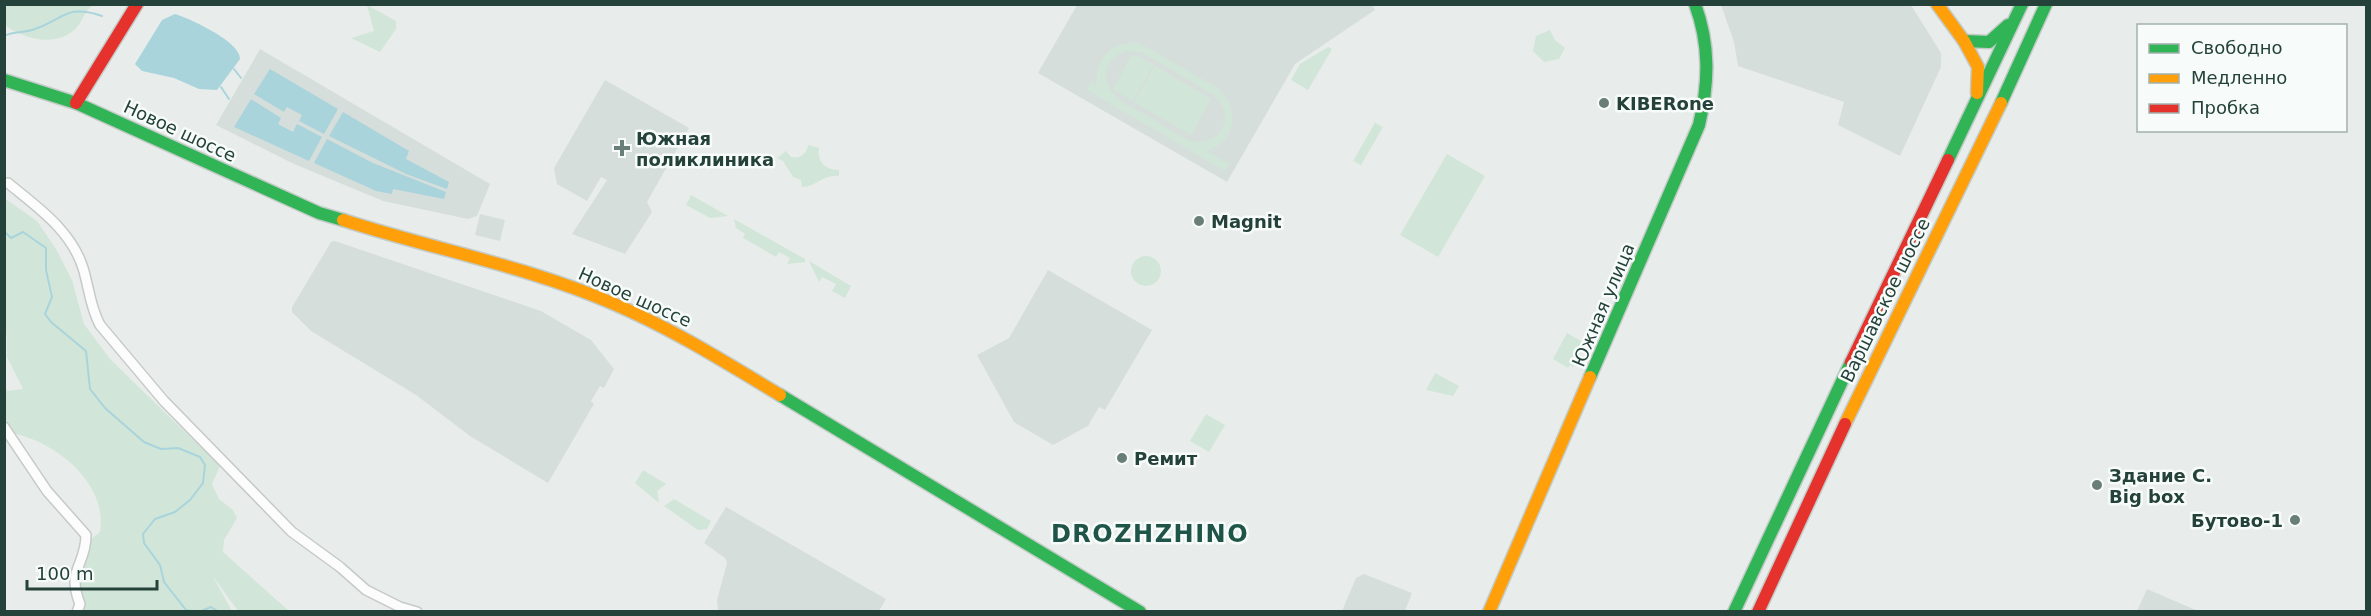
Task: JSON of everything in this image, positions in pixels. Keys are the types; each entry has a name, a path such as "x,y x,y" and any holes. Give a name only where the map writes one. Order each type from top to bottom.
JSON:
{"street":[{"path":"76,103 137,4"},
{"name":"Южная улица","path":"1489,612 1699,126 1707,97 1709,69 1707,45 1695,4"},
{"path":"1937,4 1964,41 1979,75 1975,107"},
{"name":"Варшавское шоссе","path":"1758,612 1827,460 2045,6"},
{"path":"1964,41 1981,45 1992,42 2021,8"},
{"name":"Варшавское шоссе","path":"1734,612 1796,476 2021,8"},
{"name":"Новое шоссе","path":"4,80 76,103 319,213 385,234 527,273 610,302 672,330 1140,612"},
{"path":"8,183 60,228 75,246 83,268 93,313 164,401 292,532 340,567 366,590 400,607 417,612"},
{"path":"4,428 47,491 86,536 86,543 74,575 74,589 80,604 77,612"}],"shaded area":[{"path":"1371,4 1375,10 1295,64 1227,182 1038,73 1077,5"},
{"path":"1721,5 1911,5 1941,53 1941,67 1900,156 1838,125 1844,102 1738,66 1734,42"},
{"path":"260,49 490,184 477,216 468,219 383,201 294,164 216,125"},
{"name":"Южная поликлиника","path":"605,80 689,128 647,202 652,212 625,254 572,234 607,180 601,177 587,201 557,184 554,168"},
{"path":"480,214 505,220 500,241 475,235"},
{"path":"335,241 541,311 591,340 614,369 604,388 600,386 591,401 594,404 548,483 470,436 416,395 311,331 292,312 292,307 331,242"},
{"path":"1048,270 1152,330 1105,410 1099,407 1088,426 1053,445 1014,422 977,355 1009,338"},
{"path":"726,507 886,599 879,611 718,611 717,600 727,563 725,558 704,543"},
{"path":"1364,574 1412,593 1405,611 1342,611 1356,578"},
{"path":"2147,589 2198,611 2137,611"}],"green space":[{"path":"5,4 93,5 70,34 61,38 41,40 22,35 5,25"},
{"path":"367,5 396,21 396,29 380,52 351,38 374,31"},
{"path":"1550,30 1555,40 1565,48 1559,59 1544,62 1533,51 1536,36"},
{"path":"1129,43 1139,43 1219,89 1226,97 1232,115 1229,133 1217,146 1207,151 1229,164 1225,171 1087,90 1091,82 1097,85 1099,67 1107,53 1113,48","holes":["1125,51 1141,52 1217,98 1224,108 1225,116 1223,128 1218,135 1203,142 1188,140 1116,97 1107,83 1106,70 1109,63"]},
{"path":"1328,47 1332,49 1308,90 1291,80 1300,64"},
{"path":"1133,54 1154,65 1133,101 1113,89"},
{"path":"1155,66 1211,99 1191,135 1134,102"},
{"path":"1375,123 1383,127 1361,165 1353,161"},
{"path":"808,145 819,148 819,157 823,164 839,170 839,176 829,177 802,187 801,180 793,177 783,161 777,158 786,151 791,157 800,156 805,153"},
{"path":"1447,154 1485,176 1438,257 1400,235"},
{"path":"691,195 728,216 710,218 686,205"},
{"path":"4,198 37,221 56,249 72,280 84,324 110,359 220,466 212,484 219,499 233,510 237,518 224,540 223,552 289,611 238,611 212,575 232,611 77,611 74,589 86,543 100,532 100,514 96,497 76,468 45,445 12,433 5,423 5,388 8,391 23,389 7,357"},
{"path":"734,219 805,259 805,262 787,264 790,258 779,252 776,257 743,238 745,234 736,228"},
{"path":"1146,256 1157,260 1161,271 1157,282 1146,286 1135,282 1131,271 1135,260"},
{"path":"809,261 851,286 845,298 832,291 836,284 822,277 819,282"},
{"path":"1567,333 1586,344 1573,367 1570,365 1568,368 1553,359"},
{"path":"1435,373 1459,386 1453,396 1426,390"},
{"path":"1206,414 1225,425 1209,452 1190,441"},
{"path":"643,470 666,484 657,491 659,503 635,483"},
{"path":"674,499 711,521 707,529 698,530 664,506"}],"water":[{"path":"175,14 214,32 238,52 240,59 217,90 199,89 174,78 142,71 135,64 162,20"},
{"path":"270,69 338,109 324,134 299,121 302,115 287,107 284,112 254,94"},
{"path":"251,99 281,118 278,124 293,132 297,124 322,137 309,161 234,127"},
{"path":"343,112 409,151 406,159 449,182 447,189 406,174 329,136"},
{"path":"327,139 373,163 446,192 444,199 393,189 392,194 376,191 314,163"}],"waterway":[{"path":"4,36 32,30 72,12 90,12 102,16"},
{"path":"234,69 241,78"},
{"path":"221,87 229,99"},
{"path":"4,231 11,238 23,232 46,248 46,270 52,297 45,314 51,322 86,351 90,389 105,408 144,442 161,449 178,448 200,457 205,465 203,483 190,500 175,512 155,519 143,534 144,543 160,565 164,582 186,610 197,612"},
{"path":"199,612 211,607 219,612"}],"traffic: fast":[{"path":"1590,377 1699,125 1705,94 1706,64 1703,34 1695,4"},
{"path":"1948,160 2022,4"},
{"path":"2001,103 2046,4"},
{"path":"1964,41 1989,42 2008,25"},
{"path":"4,80 76,103 319,213 343,220"},
{"path":"1734,612 1851,362"},
{"path":"780,395 1140,612"}],"traffic: slow":[{"path":"1937,4 1964,41 1978,67 1977,93"},
{"path":"1845,424 2001,103"},
{"path":"343,220 546,278 612,303 677,334 780,395"},
{"path":"1489,612 1590,377"}],"traffic: jam":[{"path":"76,103 137,4"},
{"path":"1851,362 1948,160"},
{"path":"1758,612 1845,424"}],"place":[{"name":"KIBERone","path":"1604,103"},
{"name":"Южная поликлиника","path":"622,148"},
{"name":"Magnit","path":"1199,221"},
{"name":"Ремит","path":"1122,458"},
{"name":"Здание C. Big box","path":"2097,485"},
{"name":"Бутово-1","path":"2295,520"}],"district":[{"name":"DROZHZHINO","path":"1150,534"}]}
